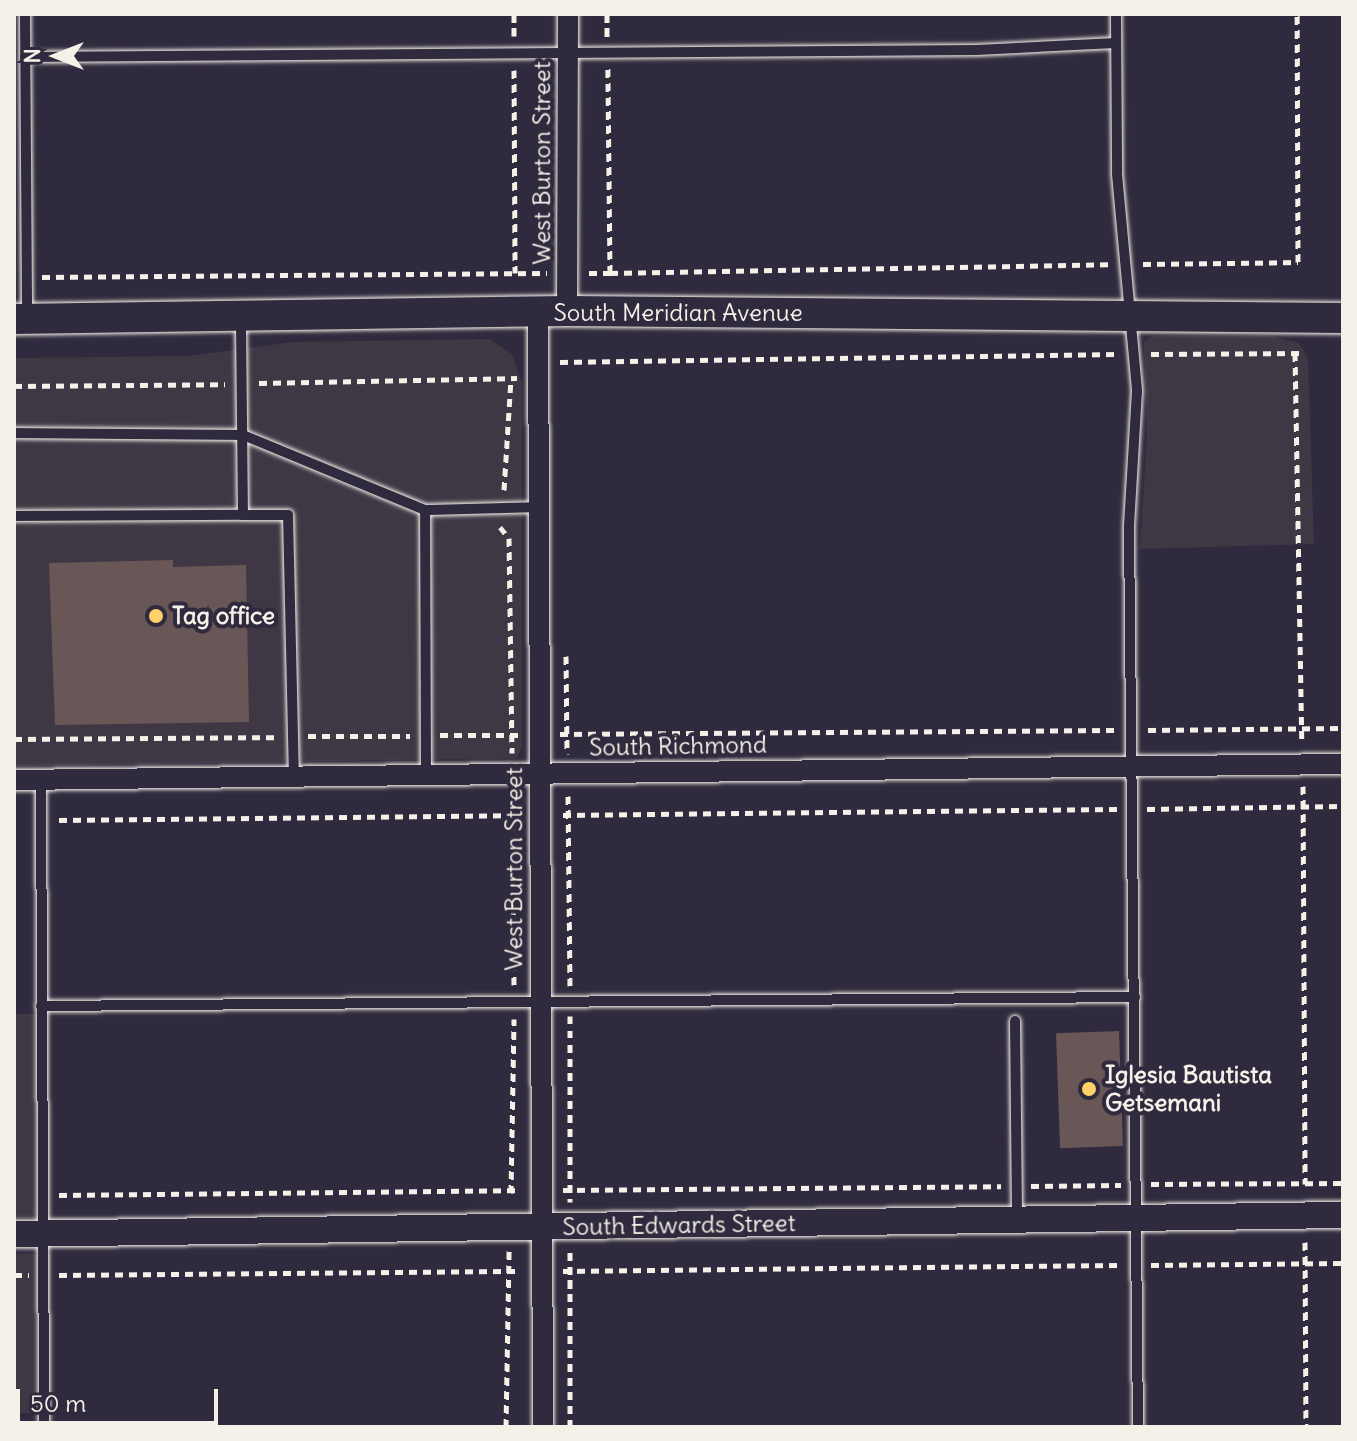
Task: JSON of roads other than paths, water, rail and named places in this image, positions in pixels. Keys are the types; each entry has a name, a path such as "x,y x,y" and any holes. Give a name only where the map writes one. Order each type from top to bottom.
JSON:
{"main road":[{"name":"South Meridian Avenue","path":"20,319 553,312 1343,318"}],"street":[{"name":"West Burton Street","path":"543,1427 538,370 567,273 568,14"},
{"name":"South Richmond","path":"14,780 1343,764"},
{"name":"South Edwards Street","path":"14,1234 1343,1215"}],"lane":[{"path":"20,319 27,277 25,14"},
{"path":"1116,14 1123,264 1126,316 1137,391 1129,526 1134,730 1138,1427"},
{"path":"25,57 977,50 1116,43"},
{"path":"241,316 243,515"},
{"path":"14,433 243,435 425,510 537,507"},
{"path":"425,510 426,775"},
{"path":"14,516 288,515 294,776"},
{"path":"41,780 44,1427"},
{"path":"41,1006 1135,997"},
{"path":"1015,1021 1017,1218"}],"place":[{"name":"Tag office","path":"156,616"},
{"name":"Iglesia Bautista Getsemani","path":"1089,1089"}]}
